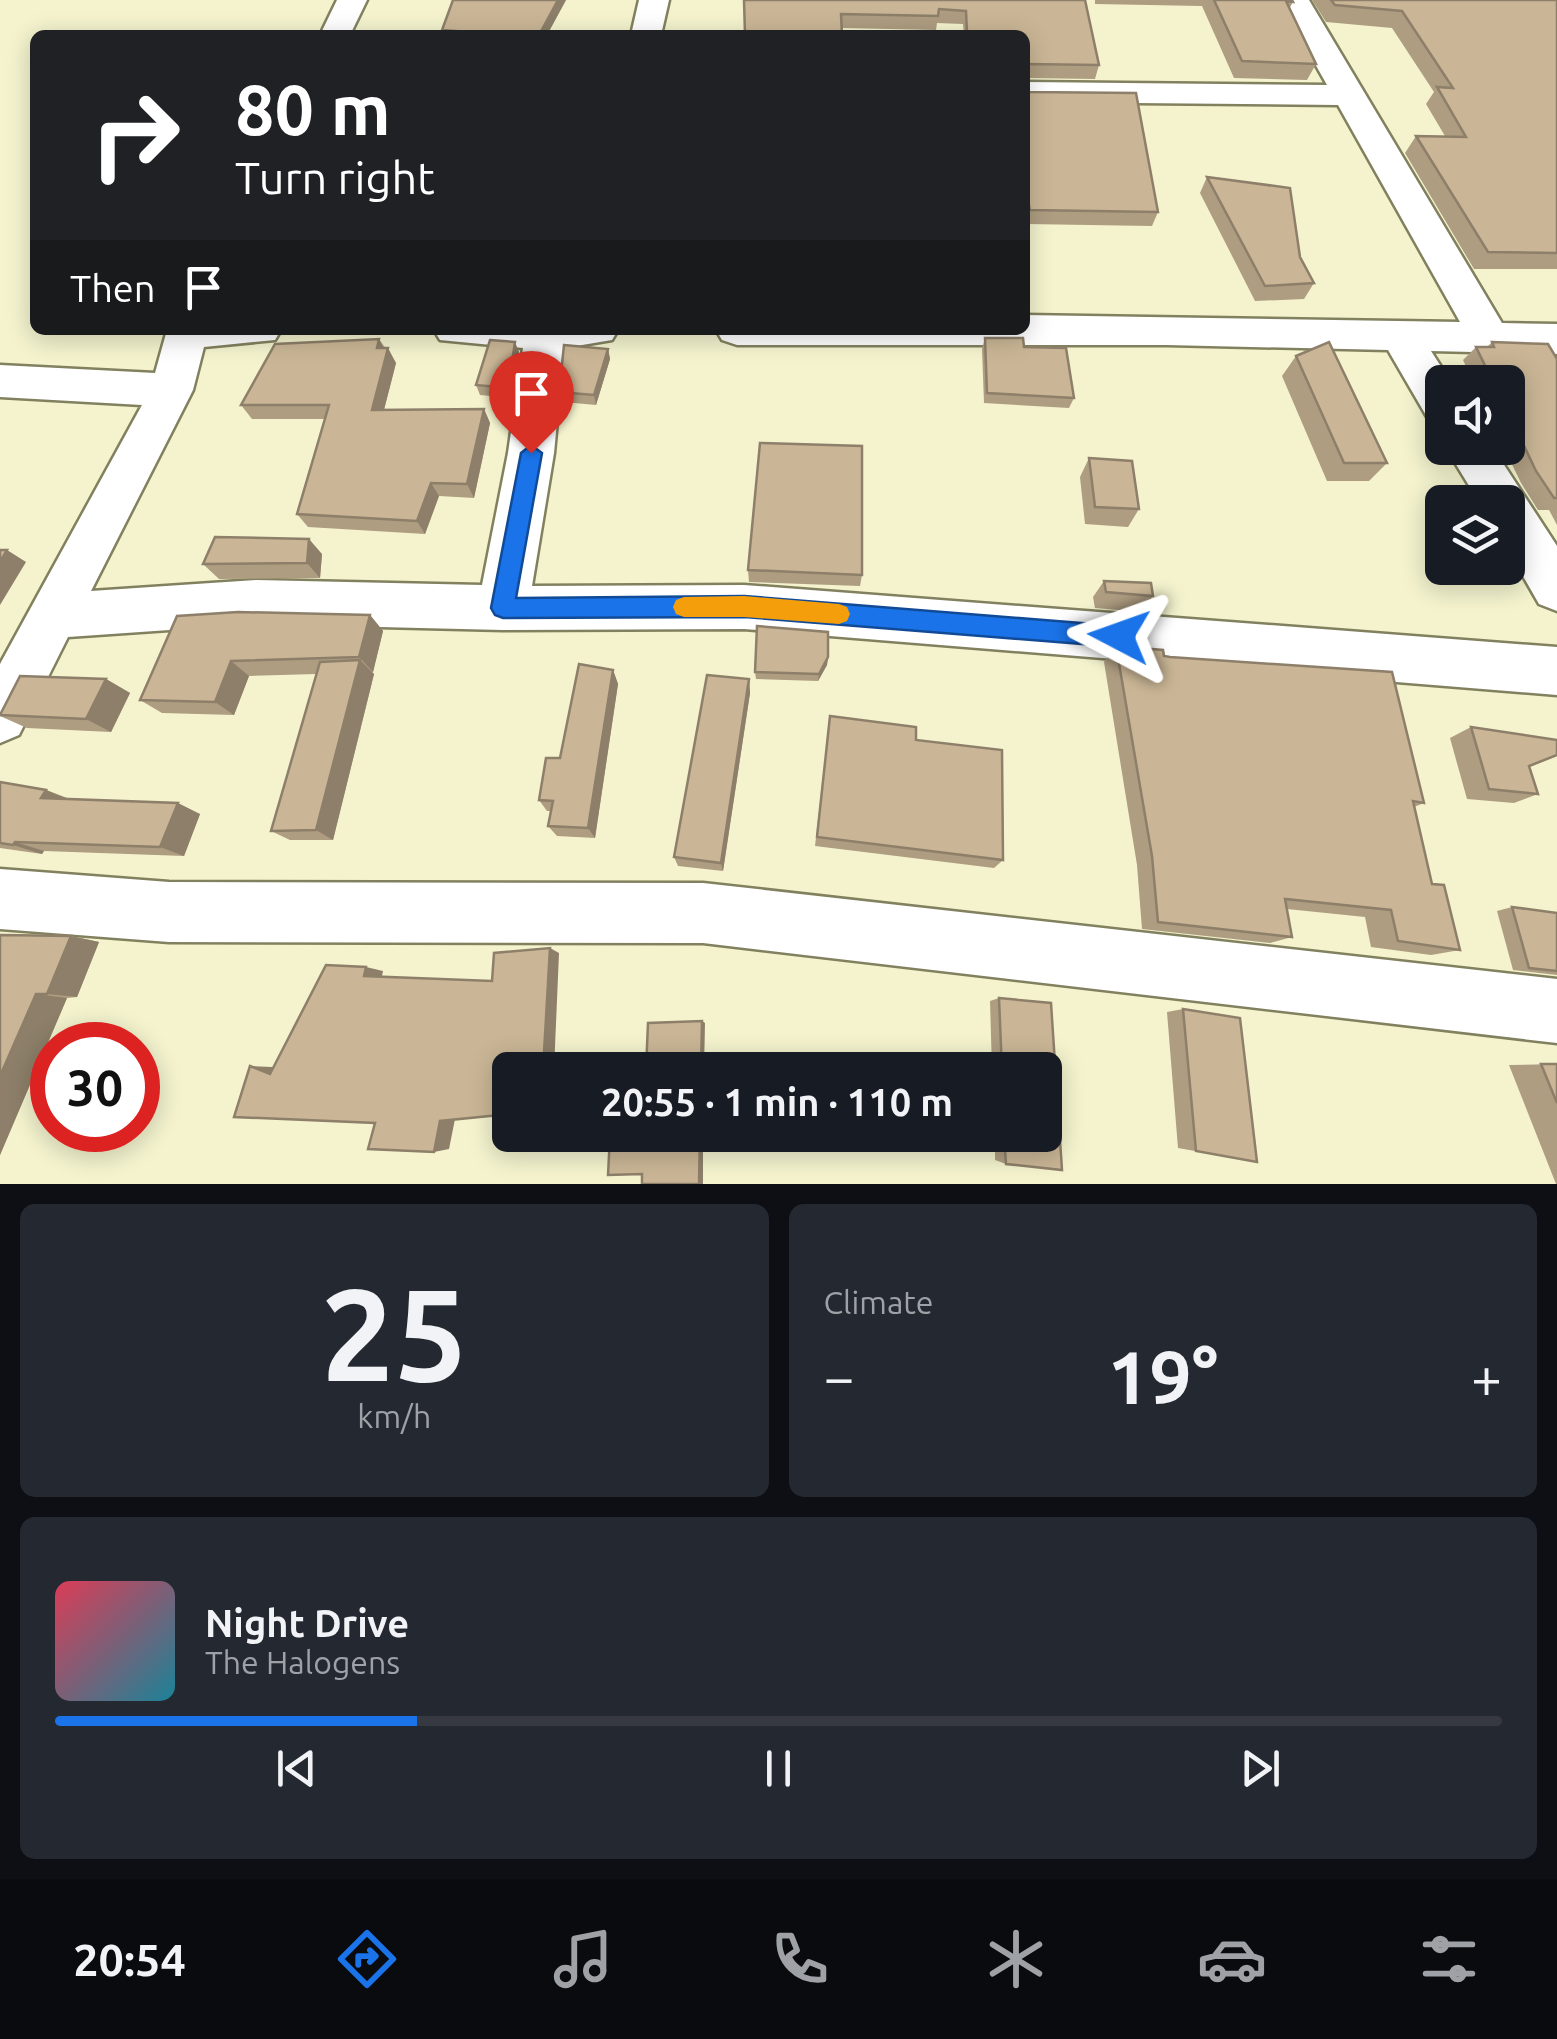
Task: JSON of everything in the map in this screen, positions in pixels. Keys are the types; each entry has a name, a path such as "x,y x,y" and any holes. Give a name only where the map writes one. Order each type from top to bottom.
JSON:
{"street":[{"path":"337,30 352,0"},
{"path":"647,30 654,0"},
{"path":"1294,0 1490,340"},
{"path":"1030,92 1348,95"},
{"path":"1030,330 1557,339"},
{"path":"0,717 171,390 186,335"},
{"path":"503,608 531,453 544,335"},
{"path":"1401,337 1425,376"},
{"path":"0,382 171,390"},
{"path":"1525,537 1557,589"},
{"path":"55,616 256,602 503,608 744,606 1557,671"},
{"path":"0,899 169,912 703,913 1557,1011"}],"building":[{"path":"453,0 558,0 542,30 442,30"},
{"path":"744,0 1085,0 1099,65 1030,64 1030,30 967,30 966,11 939,9 938,16 841,14 842,30 745,30"},
{"path":"1214,0 1292,0 1286,1 1316,64 1242,61"},
{"path":"1331,0 1557,0 1557,253 1488,252 1416,136 1466,137 1437,87 1453,88 1402,11 1335,5"},
{"path":"1030,92 1136,93 1158,212 1030,210"},
{"path":"1207,177 1290,188 1300,257 1314,283 1265,286"},
{"path":"985,338 1023,338 1024,347 1066,348 1074,398 987,393"},
{"path":"379,339 377,348 388,348 372,410 484,409 467,484 431,483 417,521 297,514 329,405 241,405 275,344"},
{"path":"490,340 515,342 508,388 476,385"},
{"path":"1329,342 1387,463 1344,463 1296,356"},
{"path":"1492,342 1548,344 1557,359 1557,498 1536,471 1525,448 1525,365 1485,365 1476,347 1494,347"},
{"path":"564,345 608,349 594,395 559,392"},
{"path":"760,443 862,446 862,575 748,570"},
{"path":"1089,458 1132,461 1139,509 1095,507"},
{"path":"215,537 309,539 307,563 203,564"},
{"path":"1104,581 1151,583 1153,596 1106,592"},
{"path":"238,612 370,615 359,657 231,661 215,702 140,700 177,616"},
{"path":"757,626 828,632 828,657 819,674 755,672"},
{"path":"1116,646 1163,650 1164,656 1170,657 1392,672 1424,803 1413,801 1432,884 1444,885 1460,950 1398,941 1391,910 1285,899 1292,937 1158,922 1152,856"},
{"path":"360,660 316,830 271,831 320,662"},
{"path":"579,664 613,670 588,828 548,826 553,801 539,800 546,758 560,758"},
{"path":"707,675 749,679 721,863 674,857"},
{"path":"20,676 106,679 86,719 0,715"},
{"path":"830,716 916,727 916,740 1002,750 1003,860 817,837"},
{"path":"1471,727 1557,740 1557,755 1529,766 1538,794 1489,789"},
{"path":"0,782 46,790 41,798 178,803 160,847 15,842 13,845 0,843"},
{"path":"1512,907 1557,913 1557,971 1529,968"},
{"path":"0,935 71,936 47,994 36,994 0,1076"},
{"path":"550,948 544,1052 492,1052 492,1116 440,1121 434,1152 368,1149 375,1123 234,1117 250,1066 270,1074 326,965 366,967 364,976 492,981 494,953"},
{"path":"999,998 1051,1003 1054,1052 1001,1052"},
{"path":"1183,1009 1240,1018 1257,1162 1196,1151"},
{"path":"702,1021 701,1052 647,1052 648,1023"},
{"path":"1541,1064 1557,1064 1557,1103"},
{"path":"609,1152 700,1152 699,1184 642,1184 642,1174 608,1175"},
{"path":"1005,1152 1061,1152 1062,1170 1006,1164"}],"slow traffic":[{"path":"684,607 744,606 839,614"}],"route":[{"path":"531,453 503,608 744,606 1119,636"}]}
